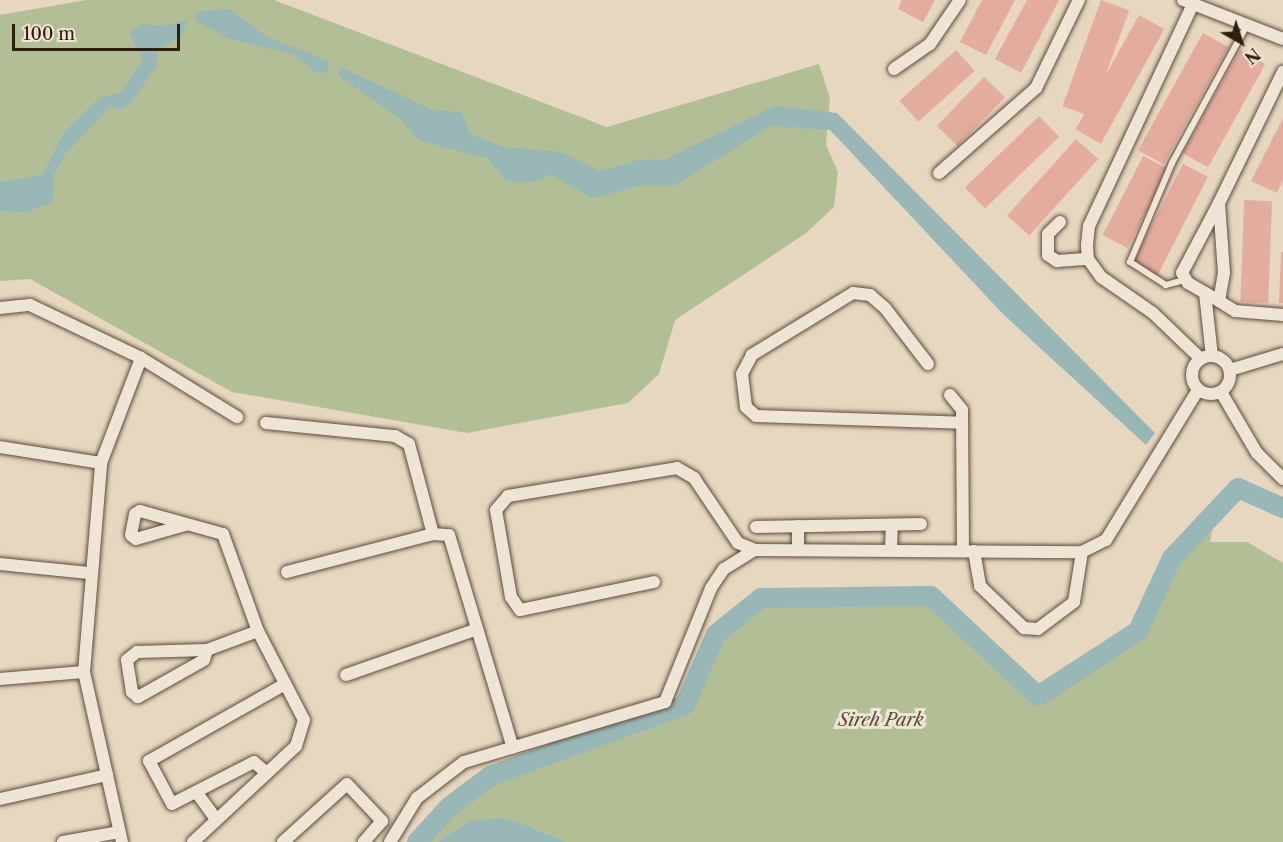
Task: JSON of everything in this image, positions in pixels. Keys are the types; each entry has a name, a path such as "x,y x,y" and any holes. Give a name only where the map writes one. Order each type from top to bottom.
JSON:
{"street":[{"path":"894,69 930,44 960,0"},
{"path":"939,173 1036,88 1078,0"},
{"path":"1088,260 1089,226 1188,2 1283,39"},
{"path":"1283,72 1219,203 1184,267 1184,280 1235,311 1283,315"},
{"path":"1219,203 1224,273 1219,301"},
{"path":"1060,222 1048,234 1048,255 1057,261 1088,260 1206,357 1230,370 1283,354"},
{"path":"928,364 885,308 870,295 853,293 752,355 742,374 746,408 756,416 962,423"},
{"path":"1198,390 1191,374 1206,357 1205,293"},
{"path":"0,308 30,305 141,358 237,417"},
{"path":"63,842 120,837 84,672 89,573 101,463 141,358"},
{"path":"1221,392 1230,370"},
{"path":"1198,390 1221,392"},
{"path":"654,582 520,609 511,597 496,510 508,496 677,468 693,478 738,543 755,550 1082,552 1106,540 1198,390"},
{"path":"1221,392 1257,453 1283,479"},
{"path":"950,395 962,410 968,551 980,586 1024,628 1038,629 1074,602 1082,552"},
{"path":"266,423 395,436 409,444 433,534"},
{"path":"0,447 101,463"},
{"path":"756,527 921,524"},
{"path":"184,525 214,530 230,544 258,631 304,720 303,734 267,773 193,842"},
{"path":"891,550 892,525"},
{"path":"798,526 798,550"},
{"path":"287,572 433,534 449,535 513,748"},
{"path":"390,842 431,785 464,762 665,702 711,588 724,569 755,550"},
{"path":"0,564 89,573"},
{"path":"346,675 477,629"},
{"path":"207,650 204,660 138,697 132,692 130,655 207,650 258,631"},
{"path":"0,679 84,672"},
{"path":"267,773 254,762 196,794 172,804 149,761 285,684"},
{"path":"0,799 107,775"},
{"path":"283,842 347,784 382,821 364,842"},
{"path":"196,794 216,819"}],"lane":[{"path":"1184,280 1166,285 1130,262 1172,164 1247,25"}],"green space":[{"path":"86,0 274,0 607,127 819,64 830,98 826,145 838,172 834,207 806,233 675,320 659,374 628,403 467,433 232,392 30,279 0,281 0,15"},
{"name":"Sireh Park","path":"1216,511 1210,542 1247,542 1283,563 1283,842 568,842 526,825 469,821 437,842 417,842 449,807 490,776 685,705 716,634 761,598 931,596 1039,696 1138,631 1172,558"}],"water":[{"path":"230,9 267,37 328,61 328,73 315,72 294,54 229,39 193,19 199,11"},
{"path":"187,19 183,35 158,49 157,65 132,102 117,111 111,106 66,153 54,174 53,202 27,212 0,211 0,182 42,175 63,133 101,97 121,92 143,59 129,33 142,24 165,26"},
{"path":"342,68 433,110 461,112 470,133 502,147 561,152 600,171 642,159 664,160 774,106 837,113 1155,433 1146,445 1003,314 830,130 771,126 674,186 639,186 593,198 552,175 528,183 506,181 487,158 420,141 398,117 337,75"},
{"path":"500,818 526,825 568,842 437,842 469,821"}],"building":[{"path":"902,0 935,0 923,22 898,9"},
{"path":"982,0 1015,0 986,55 960,42"},
{"path":"1027,0 1059,0 1021,73 995,59"},
{"path":"1101,0 1129,10 1091,116 1062,106"},
{"path":"1139,15 1164,29 1101,144 1075,130"},
{"path":"1203,33 1228,47 1163,164 1138,150"},
{"path":"956,50 975,71 918,122 900,101"},
{"path":"1240,50 1265,64 1208,167 1183,153"},
{"path":"984,77 1005,97 958,146 937,126"},
{"path":"1039,116 1059,137 985,208 965,188"},
{"path":"1283,118 1283,180 1277,193 1251,181"},
{"path":"1076,139 1098,159 1029,236 1007,216"},
{"path":"1143,156 1168,169 1128,248 1103,235"},
{"path":"1183,164 1208,177 1156,278 1131,266"},
{"path":"1244,200 1272,201 1268,303 1240,302"},
{"path":"1281,252 1283,252 1283,303 1279,303"}],"waterway":[{"path":"417,842 449,807 490,776 685,705 716,634 761,598 931,596 1038,696 1138,631 1172,558 1238,488 1283,508"}]}
